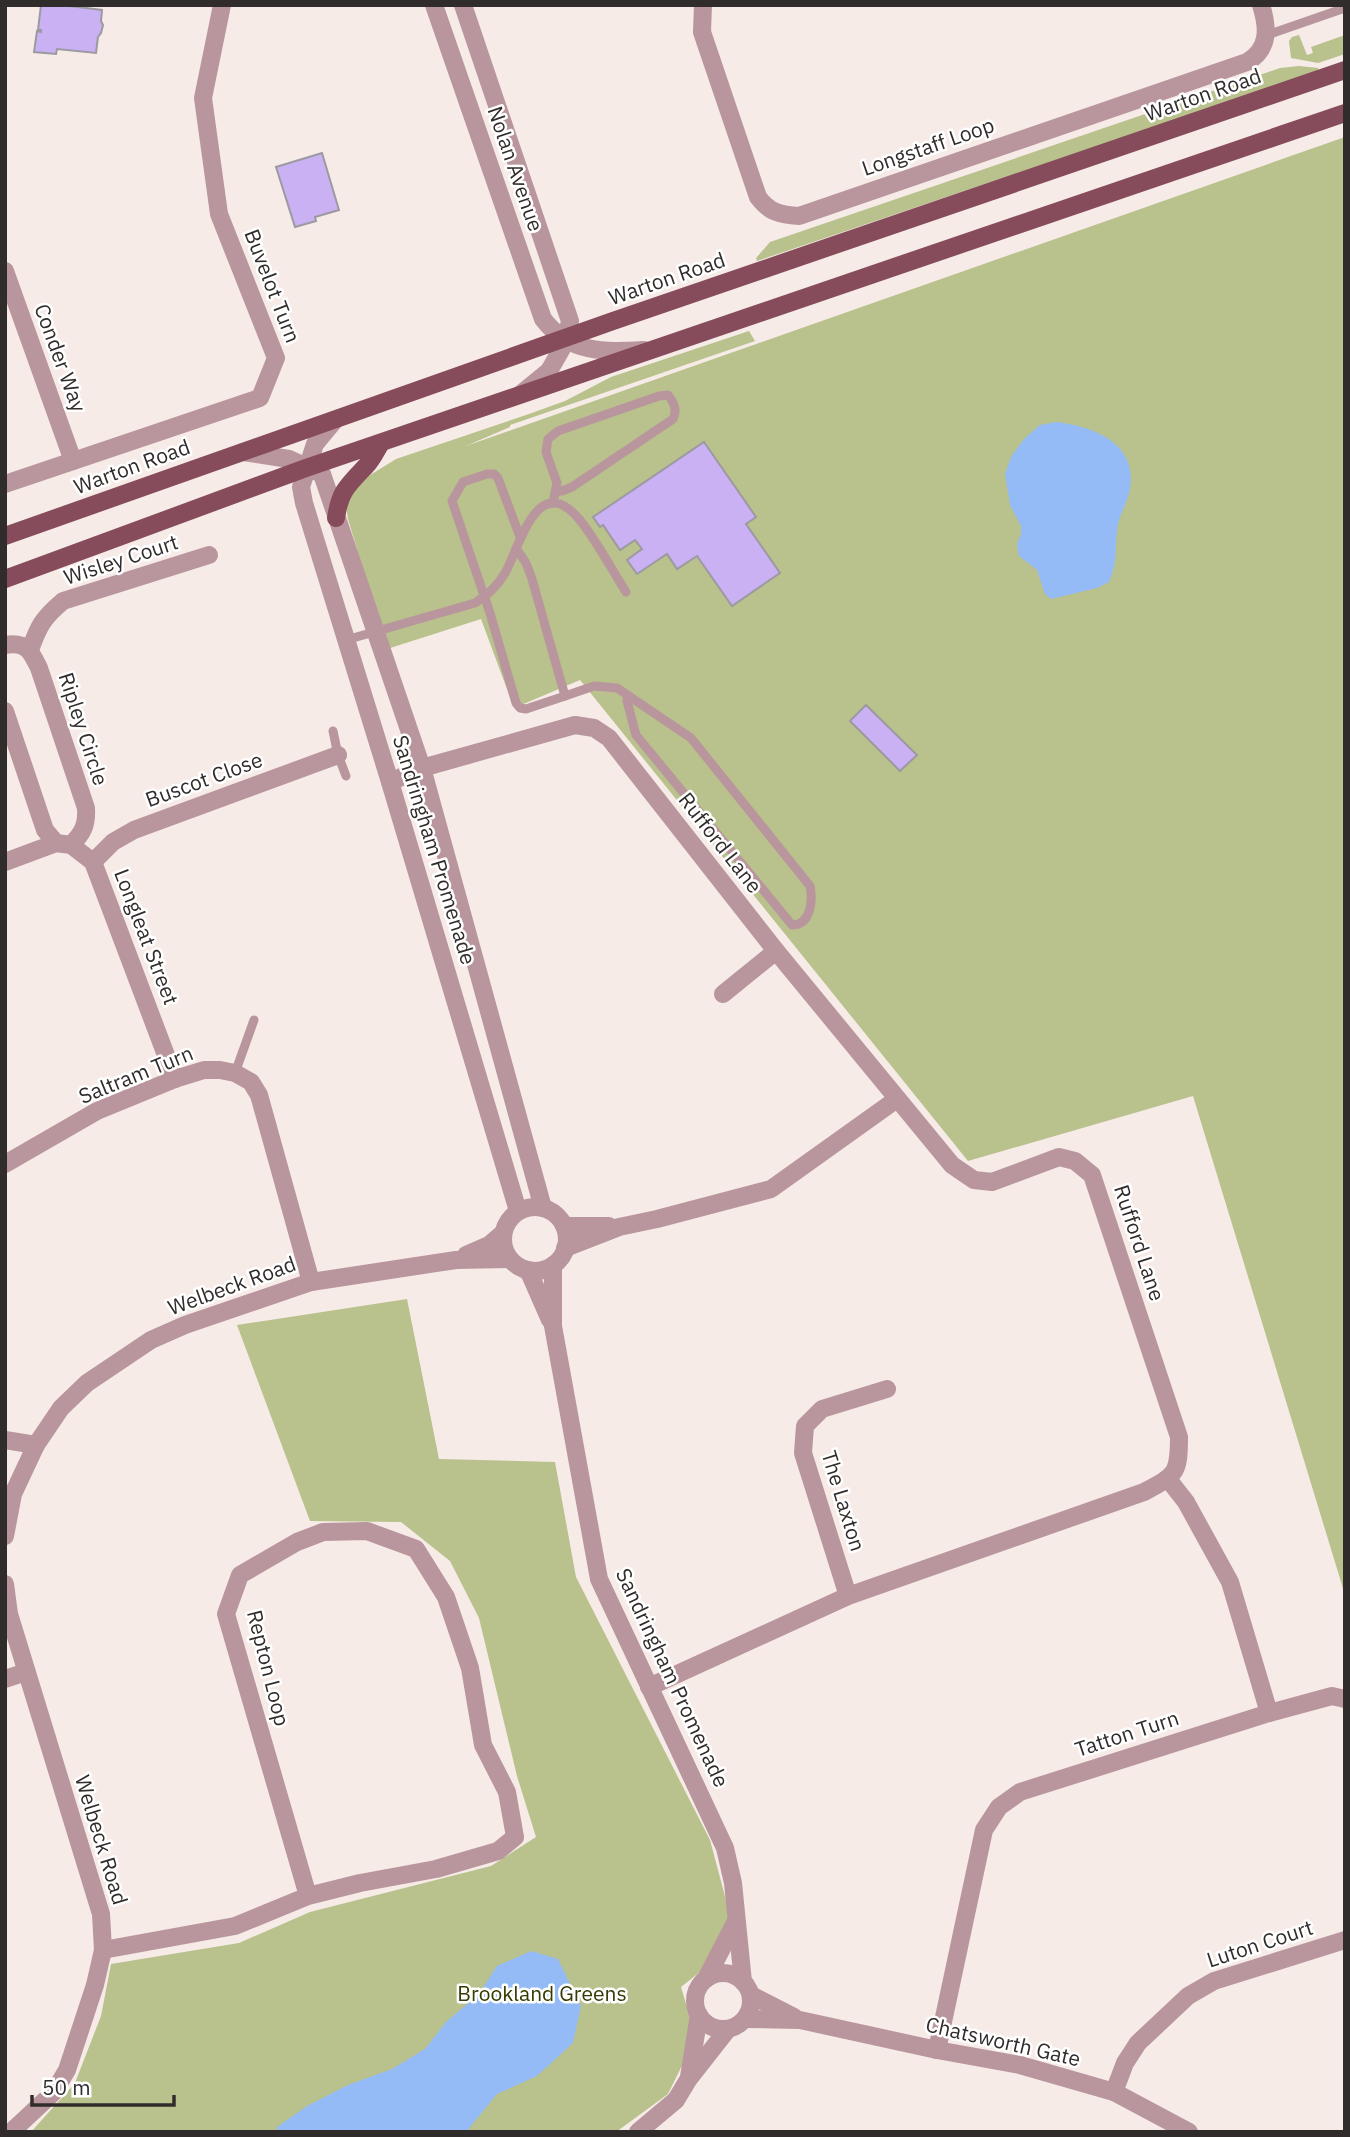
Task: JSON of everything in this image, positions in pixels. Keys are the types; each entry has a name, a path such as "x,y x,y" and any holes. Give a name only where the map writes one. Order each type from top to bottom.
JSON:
{"main road":[{"name":"Warton Road","path":"5,536 335,419 1345,70"},
{"path":"5,579 306,468 1345,113"},
{"path":"336,518 339,499 382,443"}],"street":[{"name":"Buvelot Turn","path":"5,484 260,398 276,358 219,214 204,98 222,5"},
{"name":"Nolan Avenue","path":"434,5 543,319 566,339 592,351 655,349"},
{"name":"Nolan Avenue","path":"463,5 570,321 565,343 549,371 520,395"},
{"name":"Longstaff Loop","path":"703,5 702,32 753,186 765,208 785,216 799,216 1247,62 1260,52 1267,35"},
{"path":"1261,5 1267,35"},
{"name":"Conder Way","path":"5,271 73,461"},
{"path":"243,452 289,459 306,468 315,444 335,419"},
{"name":"Sandringham Promenade","path":"518,1211 390,782 303,503 301,487 306,468 322,474 422,768 543,1208"},
{"name":"Wisley Court","path":"30,650 46,615 63,601 209,555"},
{"path":"5,645 16,643 30,650"},
{"name":"Ripley Circle","path":"30,650 39,667 86,808 87,820 82,834 63,844"},
{"path":"5,711 45,830 63,844"},
{"name":"Rufford Lane","path":"390,782 422,768 575,725 594,728 610,738 776,951 952,1165 974,1180 992,1182 1059,1157 1076,1161 1092,1175 1179,1437 1179,1462 1168,1479"},
{"name":"Buscot Close","path":"93,862 113,842 134,831 338,755"},
{"path":"5,862 63,844"},
{"name":"Longleat Street","path":"63,844 93,862 175,1079"},
{"path":"723,994 776,951"},
{"name":"Saltram Turn","path":"5,1164 97,1111 175,1079 204,1070 235,1073"},
{"path":"235,1073 251,1082 259,1095 311,1282"},
{"path":"565,1248 619,1227 771,1189 897,1099"},
{"path":"543,1208 559,1218 567,1240 561,1257 553,1265 545,1269 528,1270 510,1259 505,1251 503,1233 511,1217 518,1211 543,1208"},
{"path":"564,1226 619,1227"},
{"name":"Welbeck Road","path":"456,1260 489,1244 503,1233"},
{"name":"Welbeck Road","path":"5,1535 13,1494 36,1445 61,1408 87,1383 151,1340 185,1325 311,1282 456,1260 510,1259"},
{"name":"Sandringham Promenade","path":"553,1265 553,1326 599,1579 725,1848 733,1883 747,1989"},
{"name":"Sandringham Promenade","path":"528,1270 553,1326"},
{"name":"The Laxton","path":"848,1596 803,1453 805,1426 822,1409 887,1389"},
{"path":"5,1440 36,1445"},
{"path":"649,1687 848,1596 1144,1492 1168,1479 1186,1502 1230,1582 1269,1713 1332,1696 1345,1699"},
{"name":"Repton Loop","path":"103,1950 234,1926 308,1896 448,1866 498,1851 515,1837 507,1792 483,1745 470,1668 446,1597 416,1549 367,1531 323,1532 296,1542 240,1575 226,1614 308,1896"},
{"name":"Welbeck Road","path":"5,1584 9,1614 101,1914 103,1950 95,1985 67,2070 54,2092 12,2132"},
{"path":"5,1679 26,1672"},
{"name":"Tatton Turn","path":"937,2050 984,1830 999,1807 1020,1792 1269,1713"},
{"path":"706,1979 721,1973 729,1974 747,1989 751,2004 740,2024 728,2029 711,2026 699,2015 695,2006 699,1987 706,1979 736,1921"},
{"name":"Luton Court","path":"1114,2092 1125,2063 1138,2043 1188,1996 1214,1981 1345,1940"},
{"name":"Chatsworth Gate","path":"747,1989 800,2020"},
{"path":"688,2080 699,2015"},
{"name":"Chatsworth Gate","path":"745,2019 800,2020 1020,2065 1114,2092 1188,2132"},
{"path":"638,2132 676,2100 688,2080 728,2029"}],"lane":[{"path":"1267,35 1345,8"},
{"path":"553,503 555,491 557,483 546,452 548,439 558,431 659,396 668,396 674,403 676,412 673,419 572,487 555,491"},
{"path":"520,537 498,478 494,474 463,482 452,501 516,703 520,708 526,709 594,687 617,688 691,738 805,879 812,891 810,910 803,922 792,925 636,735 628,696"},
{"path":"346,640 475,603 493,591 506,572 530,520 542,506 553,503 566,507 579,518 626,592"},
{"path":"516,548 532,579 565,696"},
{"path":"333,731 346,776"},
{"path":"235,1073 254,1020"}],"green space":[{"path":"1299,35 1307,55 1313,53 1311,47 1345,35 1345,54 1318,63 1291,58 1289,41"},
{"path":"1280,68 1318,68 1319,71 757,261 756,258 770,242"},
{"path":"1345,137 1345,1595 1193,1096 968,1161 580,680 514,708 481,619 387,649 346,506 350,495 367,477 396,459 565,401 611,377 749,331 755,341 510,425 466,446"},
{"name":"Brookland Greens","path":"407,1299 439,1459 555,1462 576,1577 710,1840 731,1919 720,1956 681,1987 696,2037 668,2094 616,2132 31,2132 75,2083 101,2016 111,1964 239,1943 310,1912 491,1866 536,1837 517,1776 479,1618 450,1561 401,1522 310,1521 237,1325"}],"water":[{"path":"1056,422 1084,428 1110,440 1120,448 1131,472 1129,492 1118,524 1115,560 1109,582 1097,588 1051,599 1045,594 1037,570 1019,556 1017,544 1021,526 1010,505 1005,474 1011,457 1024,439 1040,425"},
{"path":"531,1951 558,1959 581,2006 573,2043 537,2076 497,2094 466,2132 277,2132 277,2127 307,2106 348,2085 392,2069 425,2049 446,2022 478,1995 497,1966"}],"building":[{"path":"41,5 102,10 103,25 96,53 57,49 56,54 34,52 37,31 41,32 38,30"},
{"path":"322,153 339,210 315,217 316,221 295,227 276,167"},
{"path":"704,442 756,517 746,524 780,573 732,606 697,556 677,569 667,554 637,574 627,560 642,549 635,540 620,550 603,525 600,527 593,517"},
{"path":"866,705 917,755 900,771 850,721"}]}
